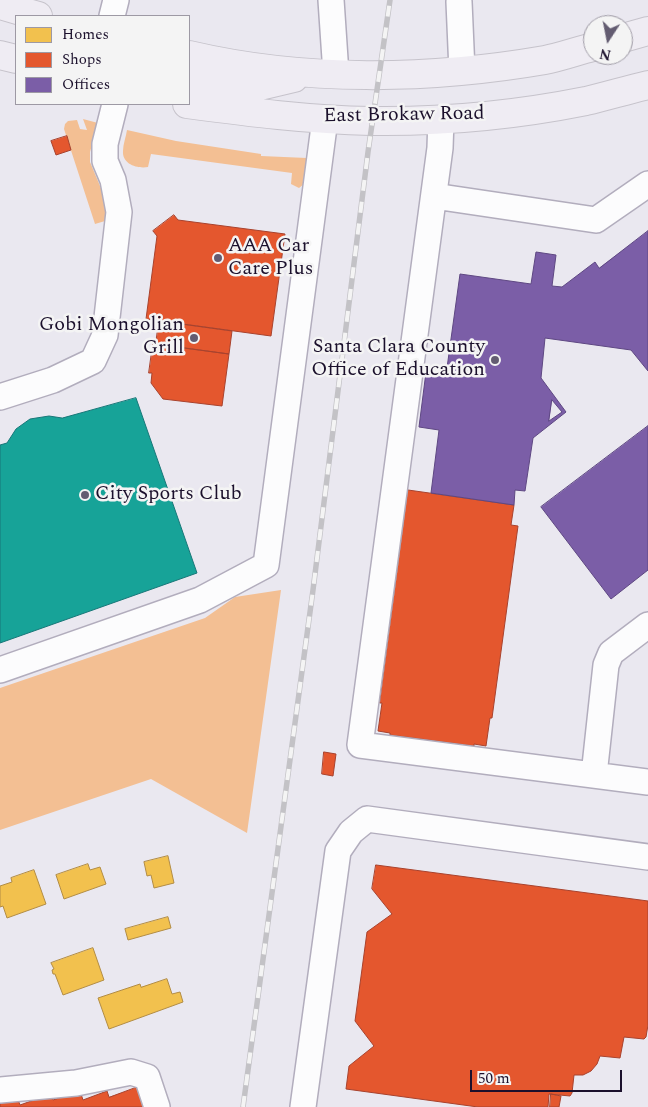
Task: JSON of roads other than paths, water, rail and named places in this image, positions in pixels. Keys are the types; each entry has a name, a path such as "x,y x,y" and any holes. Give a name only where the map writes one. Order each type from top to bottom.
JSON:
{"main road":[{"path":"0,5 35,15"},
{"path":"633,35 648,31"},
{"path":"0,35 15,40"},
{"name":"East Brokaw Road","path":"190,55 257,67 325,73 378,75 462,71 547,60 583,49"},
{"path":"0,55 15,59"},
{"path":"190,76 256,87 325,73"},
{"name":"East Brokaw Road","path":"190,104 324,119 372,121 440,119 523,111 586,100 648,85"}],"lane":[{"path":"112,15 116,0"},
{"path":"325,73 331,0"},
{"path":"462,1 462,71"},
{"path":"0,397 53,380 94,361 105,335 119,212 113,180 105,161 105,144 115,105"},
{"path":"0,670 200,600 266,565 324,119"},
{"path":"440,119 440,148 434,196 360,745 648,782"},
{"path":"434,196 596,220 648,184"},
{"path":"594,775 606,665 611,653 648,625"},
{"path":"303,1107 338,851 351,832 367,819 648,857"},
{"path":"0,1090 76,1083 131,1072 147,1077 156,1107"}],"railway":[{"path":"243,1107 313,590 368,152 390,0"}],"place":[{"name":"AAA Car Care Plus","path":"218,258"},
{"name":"Gobi Mongolian Grill","path":"194,338"},
{"name":"Santa Clara County Office of Education","path":"495,360"},
{"name":"City Sports Club","path":"85,495"}]}
